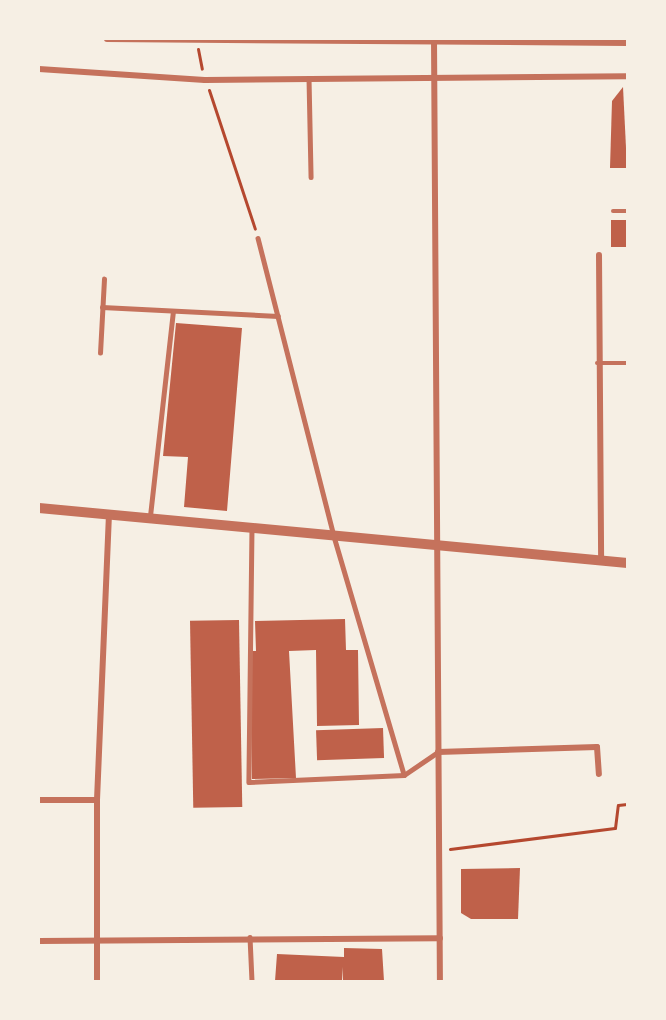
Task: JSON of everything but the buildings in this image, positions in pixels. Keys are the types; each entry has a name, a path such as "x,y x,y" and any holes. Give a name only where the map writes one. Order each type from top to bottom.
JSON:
{"street":[{"path":"106,39 196,43 434,40 627,43"},
{"path":"434,40 440,545 437,851 440,981"},
{"path":"39,69 205,80 436,75 627,76"},
{"path":"599,255 597,363 601,560"},
{"path":"39,508 252,525 627,563"},
{"path":"97,981 97,800 109,513"},
{"path":"438,752 597,747 599,774"},
{"path":"39,800 97,800"},
{"path":"39,941 250,937 440,938"}],"lane":[{"path":"309,78 311,177"},
{"path":"613,211 627,211"},
{"path":"258,238 333,533 404,775"},
{"path":"100,353 104,279"},
{"path":"102,307 278,316"},
{"path":"150,516 173,312"},
{"path":"597,363 627,363"},
{"path":"252,525 249,782 404,775 438,752"},
{"path":"250,937 252,981"}],"path":[{"path":"196,43 205,80 258,238"},
{"path":"437,851 615,828 618,805 627,804"}]}
